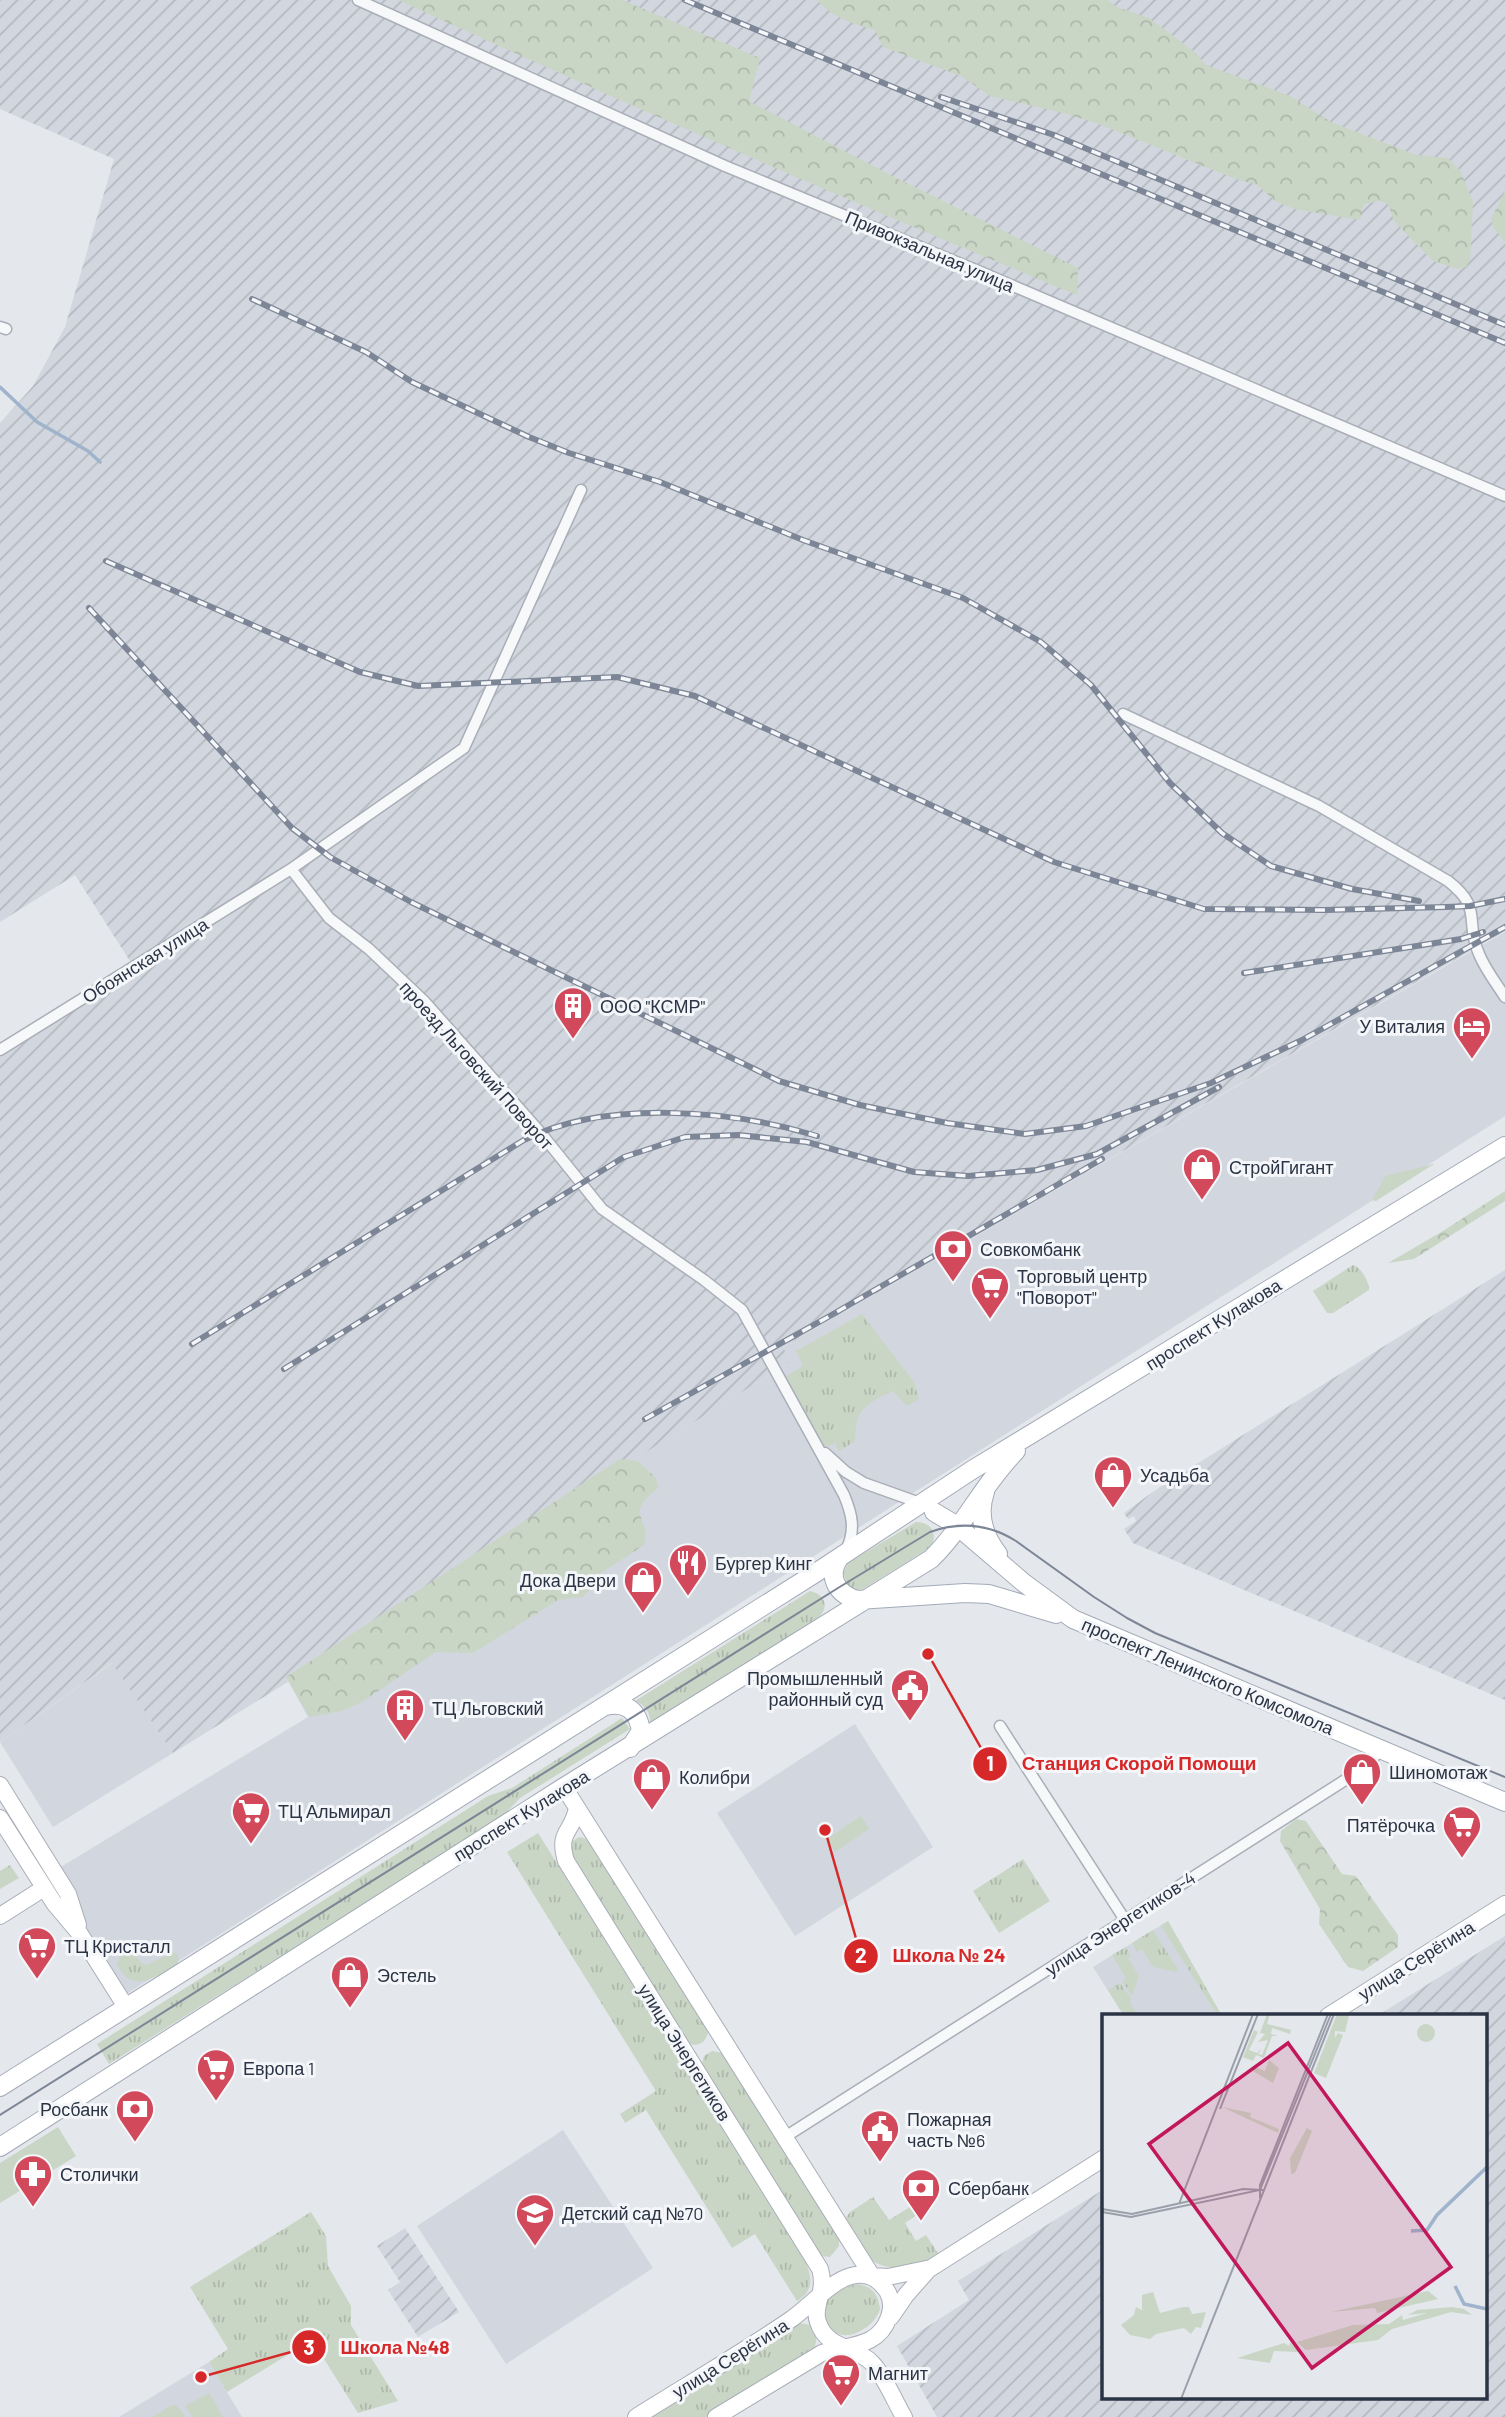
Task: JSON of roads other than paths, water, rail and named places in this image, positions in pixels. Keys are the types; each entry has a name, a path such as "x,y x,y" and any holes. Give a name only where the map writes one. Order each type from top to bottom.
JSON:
{"main road":[{"name":"проспект Кулакова","path":"840,1557 927,1507 1031,1436 1505,1146"},
{"path":"840,1557 833,1573 838,1588 849,1598 866,1600 931,1559 958,1527 989,1481 1031,1436"},
{"path":"989,1481 983,1498 982,1524 995,1549 1024,1583"},
{"path":"927,1507 944,1525 945,1537 931,1559"},
{"name":"проспект Ленинского Комсомола","path":"927,1507 958,1527 1024,1583 1073,1619 1505,1802"},
{"path":"0,2087 840,1557"},
{"name":"проспект Кулакова","path":"0,2147 564,1787 866,1600 989,1594 1073,1619"},
{"path":"605,1706 624,1705 638,1717 641,1731 630,1748"}],"street":[{"name":"Привокзальная улица","path":"358,0 725,166 970,267 1505,496"},
{"path":"291,869 464,748 581,490"},
{"path":"1123,714 1319,806 1448,881 1464,893 1470,905 1475,944 1505,997"},
{"name":"Обоянская улица","path":"0,1050 291,869"},
{"name":"проезд Льговский Поворот","path":"291,869 329,918 369,949 425,1002 540,1132 602,1209 742,1310 851,1512 851,1540 840,1557"},
{"path":"816,1443 839,1466 864,1483 927,1507"},
{"path":"1000,1726 1125,1920"},
{"name":"улица Энергетиков-4","path":"785,2137 1364,1768 1380,1748"},
{"path":"0,1785 68,1894 80,1934"},
{"path":"564,1787 873,2276 891,2297 887,2323 868,2342 822,2353 716,2417"},
{"name":"улица Энергетиков","path":"577,1808 572,1824 563,1837 561,1847 566,1861 820,2269 823,2279 821,2295"},
{"path":"0,1818 44,1888 80,1934 126,2007"},
{"path":"0,1916 44,1888 49,1878 60,1880"},
{"name":"улица Серёгина","path":"1331,2014 1505,1904"},
{"path":"875,2366 874,2347 887,2323 906,2295 931,2267 1102,2159"},
{"path":"904,2417 875,2366 867,2358 829,2340 816,2319 821,2295 849,2277 888,2277 931,2267"},
{"name":"улица Серёгина","path":"636,2417 789,2321 821,2295"}],"waterway":[{"path":"0,387 37,422 88,451 100,462"}],"tram line":[{"path":"0,2115 838,1588 930,1532 953,1526 974,1526 1006,1535 1094,1597 1155,1633 1505,1777"}],"railway":[{"path":"685,0 1505,343"},
{"path":"941,97 1054,135 1505,325"},
{"path":"252,299 366,352 412,382 529,437 569,453 660,482 803,540 963,598 1041,642 1091,685 1170,783 1222,833 1271,866 1352,889 1419,901"},
{"path":"106,561 360,672 418,686 617,677 695,696 1054,862 1204,909 1446,907 1470,906 1505,899"},
{"path":"89,608 292,828 330,857 411,902 779,1081 860,1105 947,1123 1025,1134 1086,1126 1211,1083 1302,1040 1505,927"},
{"path":"1244,973 1461,939 1483,932"},
{"path":"284,1369 624,1157 685,1137 738,1135 807,1142 914,1172 968,1176 1037,1170 1097,1154 1219,1087"},
{"path":"192,1344 524,1140 556,1127 592,1118 669,1113 747,1120 817,1136"},
{"path":"645,1419 1102,1159"}],"place":[{"name":"ООО \"КСМР\"","path":"573,1040"},
{"name":"У Виталия","path":"1472,1060"},
{"name":"СтройГигант","path":"1202,1201"},
{"name":"Совкомбанк","path":"953,1283"},
{"name":"Торговый центр \"Поворот\"","path":"990,1320"},
{"name":"Усадьба","path":"1113,1509"},
{"name":"Бургер Кинг","path":"688,1597"},
{"name":"Дока Двери","path":"643,1614"},
{"name":"Станция Скорой Помощи","path":"928,1654"},
{"name":"Промышленный районный суд","path":"910,1722"},
{"name":"ТЦ Льговский","path":"405,1742"},
{"name":"Шиномотаж","path":"1362,1806"},
{"name":"Колибри","path":"652,1811"},
{"name":"Школа № 24","path":"825,1830"},
{"name":"ТЦ Альмирал","path":"251,1845"},
{"name":"Пятёрочка","path":"1462,1859"},
{"name":"ТЦ Кристалл","path":"37,1980"},
{"name":"Эстель","path":"350,2009"},
{"name":"Европа 1","path":"216,2102"},
{"name":"Росбанк","path":"135,2143"},
{"name":"Пожарная часть №6","path":"880,2163"},
{"name":"Столички","path":"33,2208"},
{"name":"Сбербанк","path":"921,2222"},
{"name":"Детский сад №70","path":"535,2247"},
{"name":"Школа №48","path":"201,2377"},
{"name":"Магнит","path":"841,2407"}]}
